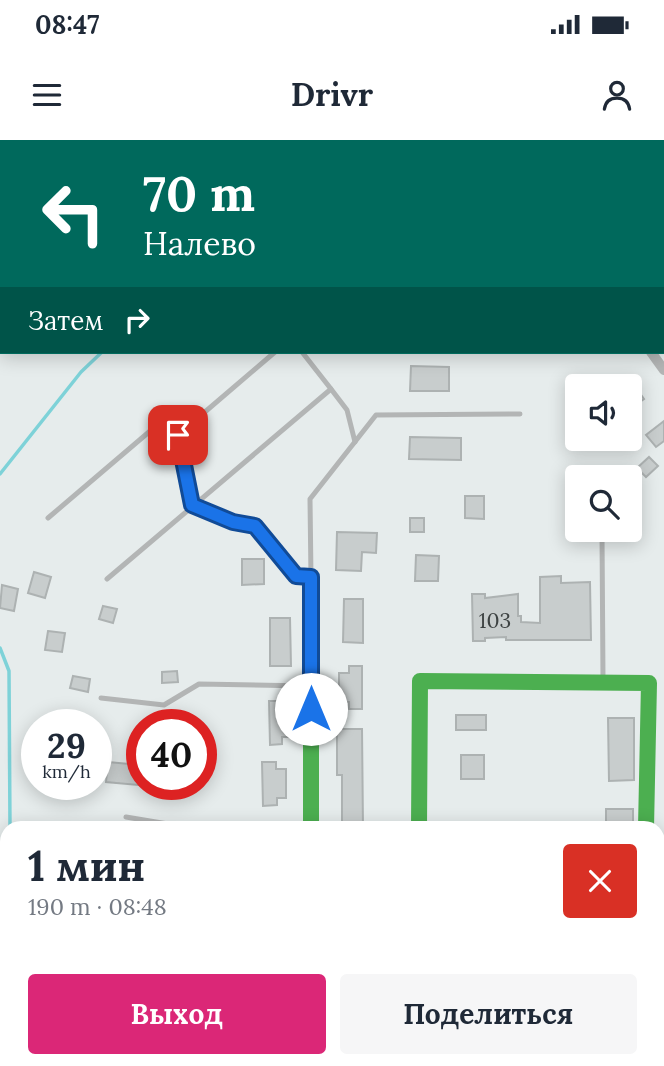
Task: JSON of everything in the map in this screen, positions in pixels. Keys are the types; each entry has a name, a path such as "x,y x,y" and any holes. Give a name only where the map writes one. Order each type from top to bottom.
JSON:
{"street":[{"path":"652,354 664,370"},
{"path":"311,577 311,821"},
{"path":"419,821 419,681 649,683 646,821"}],"lane":[{"path":"178,435 273,354"},
{"path":"305,354 347,410 355,442"},
{"path":"107,579 331,388"},
{"path":"192,505 233,522 255,526 296,576 311,577 310,499 376,415 520,414"},
{"path":"48,518 163,420 178,435 192,505"},
{"path":"602,542 603,682"},
{"path":"101,698 164,705 199,684 311,686"},
{"path":"126,817 150,821"}],"building":[{"path":"411,366 449,367 449,391 410,391"},
{"path":"664,421 664,441 656,447 646,435"},
{"path":"410,437 461,438 461,460 409,459"},
{"path":"649,457 658,466 646,477 640,465"},
{"path":"465,496 484,496 484,519 465,518"},
{"path":"410,518 424,518 424,532 410,532"},
{"path":"337,532 377,533 376,553 362,552 361,571 336,570"},
{"path":"416,555 439,556 438,581 415,581"},
{"path":"242,559 264,559 264,584 242,585"},
{"path":"34,572 51,577 45,598 28,593"},
{"path":"561,576 561,583 590,582 591,640 506,640 506,637 473,641 472,594 485,594 485,598 518,594 518,616 521,616 521,622 540,623 540,577"},
{"path":"2,585 18,589 14,611 0,608"},
{"path":"344,599 363,599 363,643 343,642"},
{"path":"103,606 117,609 113,623 99,619"},
{"path":"270,618 290,618 291,666 270,666"},
{"path":"48,631 65,633 62,652 45,650"},
{"path":"349,666 362,666 362,709 349,709 349,702 339,702 339,673 349,673"},
{"path":"177,671 178,682 162,683 162,672"},
{"path":"73,676 90,679 88,692 70,688"},
{"path":"269,701 281,701 281,708 291,708 291,737 282,737 282,744 270,745"},
{"path":"456,715 486,715 486,730 456,730"},
{"path":"608,718 634,718 634,780 609,781"},
{"path":"337,729 362,729 363,821 342,821 342,775 337,775"},
{"path":"461,755 484,755 484,779 461,779"},
{"path":"112,762 126,764 126,784 112,783"},
{"path":"262,762 276,762 276,769 286,769 286,798 277,798 277,805 263,806"},
{"path":"606,809 633,809 633,821 606,821"}],"waterway":[{"path":"0,474 81,372 100,354"},
{"path":"0,648 9,671 10,821"}],"traffic: fast":[{"path":"311,577 311,821"},
{"path":"419,821 420,681 649,683 646,821"}],"route":[{"path":"178,435 192,505 233,522 255,526 296,576 311,577 311,709"}]}
